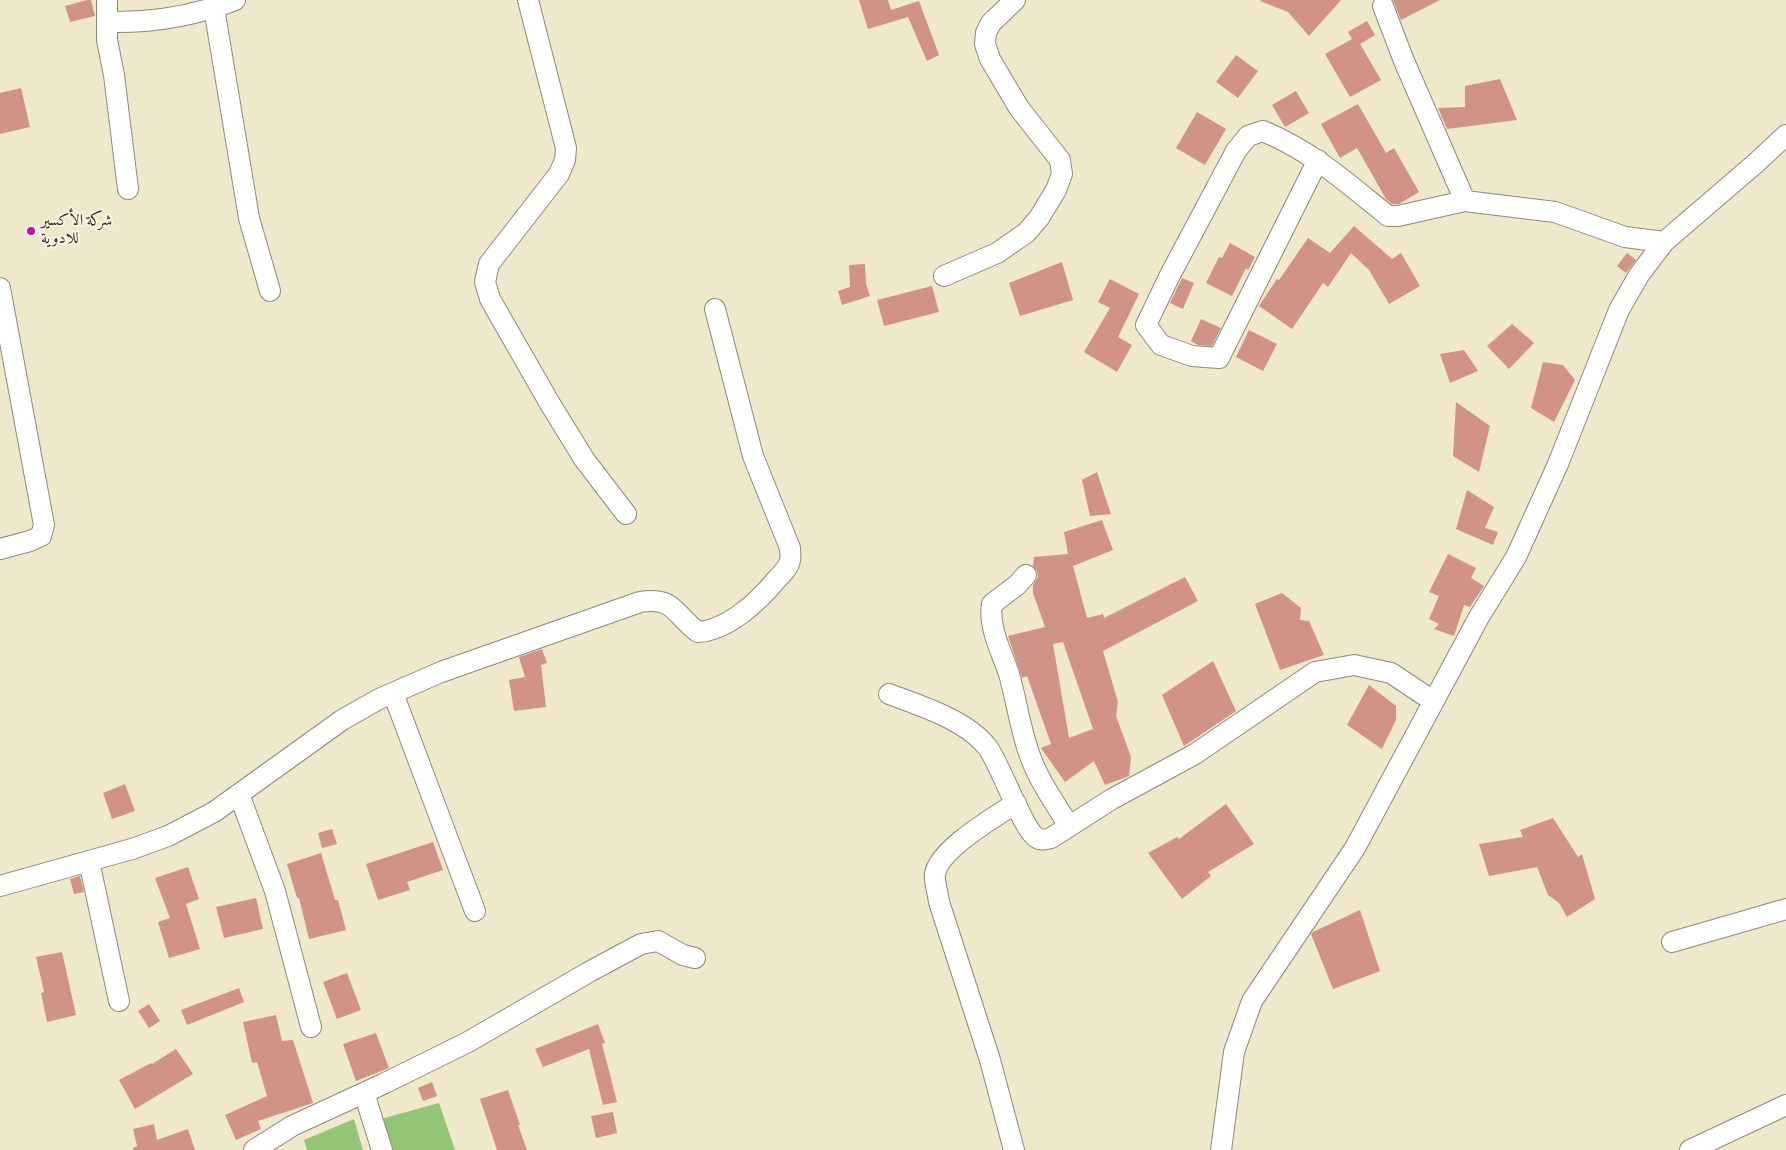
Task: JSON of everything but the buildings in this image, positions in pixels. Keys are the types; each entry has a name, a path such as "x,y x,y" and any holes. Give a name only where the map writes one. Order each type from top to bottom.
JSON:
{"street":[{"path":"107,0 108,40 128,190"},
{"path":"107,22 159,19 214,8 235,0"},
{"path":"528,0 566,148 566,160 559,174 489,264 486,282 490,299 549,402 584,459 626,514"},
{"path":"944,276 997,253 1026,233 1039,218 1056,190 1062,174 1060,160 1019,108 990,59 986,44 986,33 991,23 1015,0"},
{"path":"1383,6 1404,61 1465,201"},
{"path":"214,8 249,218 270,291"},
{"path":"1318,160 1219,358 1192,356 1161,346 1146,325 1170,274 1236,151 1248,136 1262,131 1286,141 1318,160 1388,216 1398,216 1465,201 1555,212 1625,237 1664,242"},
{"path":"1221,1150 1234,1052 1252,1001 1355,848 1433,701 1516,557 1558,464 1619,310 1639,275 1664,242 1786,135"},
{"path":"0,288 44,525 40,536 30,541 0,549"},
{"path":"0,886 132,849 168,836 214,812 342,720 393,693 441,672 640,602 654,600 666,603 698,632 707,632 746,611 783,573 790,561 790,548 753,456 715,309"},
{"path":"1026,575 1017,585 992,604 992,622 1009,676 1020,727 1030,758 1044,786 1069,826"},
{"path":"888,694 932,710 970,730 988,748 1004,776 1027,826 1036,838 1043,840 1051,838 1112,799 1195,754 1315,672 1354,665 1391,673 1433,701"},
{"path":"393,693 474,911"},
{"path":"239,794 275,891 311,1027"},
{"path":"1014,1150 990,1060 939,902 935,875 940,861 957,844 1016,802"},
{"path":"89,861 119,1001"},
{"path":"1672,942 1786,909"},
{"path":"254,1150 292,1126 468,1042 588,972 641,944 658,941 677,952 695,958"},
{"path":"364,1093 382,1150"},
{"path":"1690,1150 1786,1105"}],"green space":[{"path":"439,1103 455,1150 387,1150 377,1120"},
{"path":"354,1119 363,1150 307,1150 304,1140"}],"place":[{"name":"شركة الأكسير للادوية","path":"31,231"}]}
